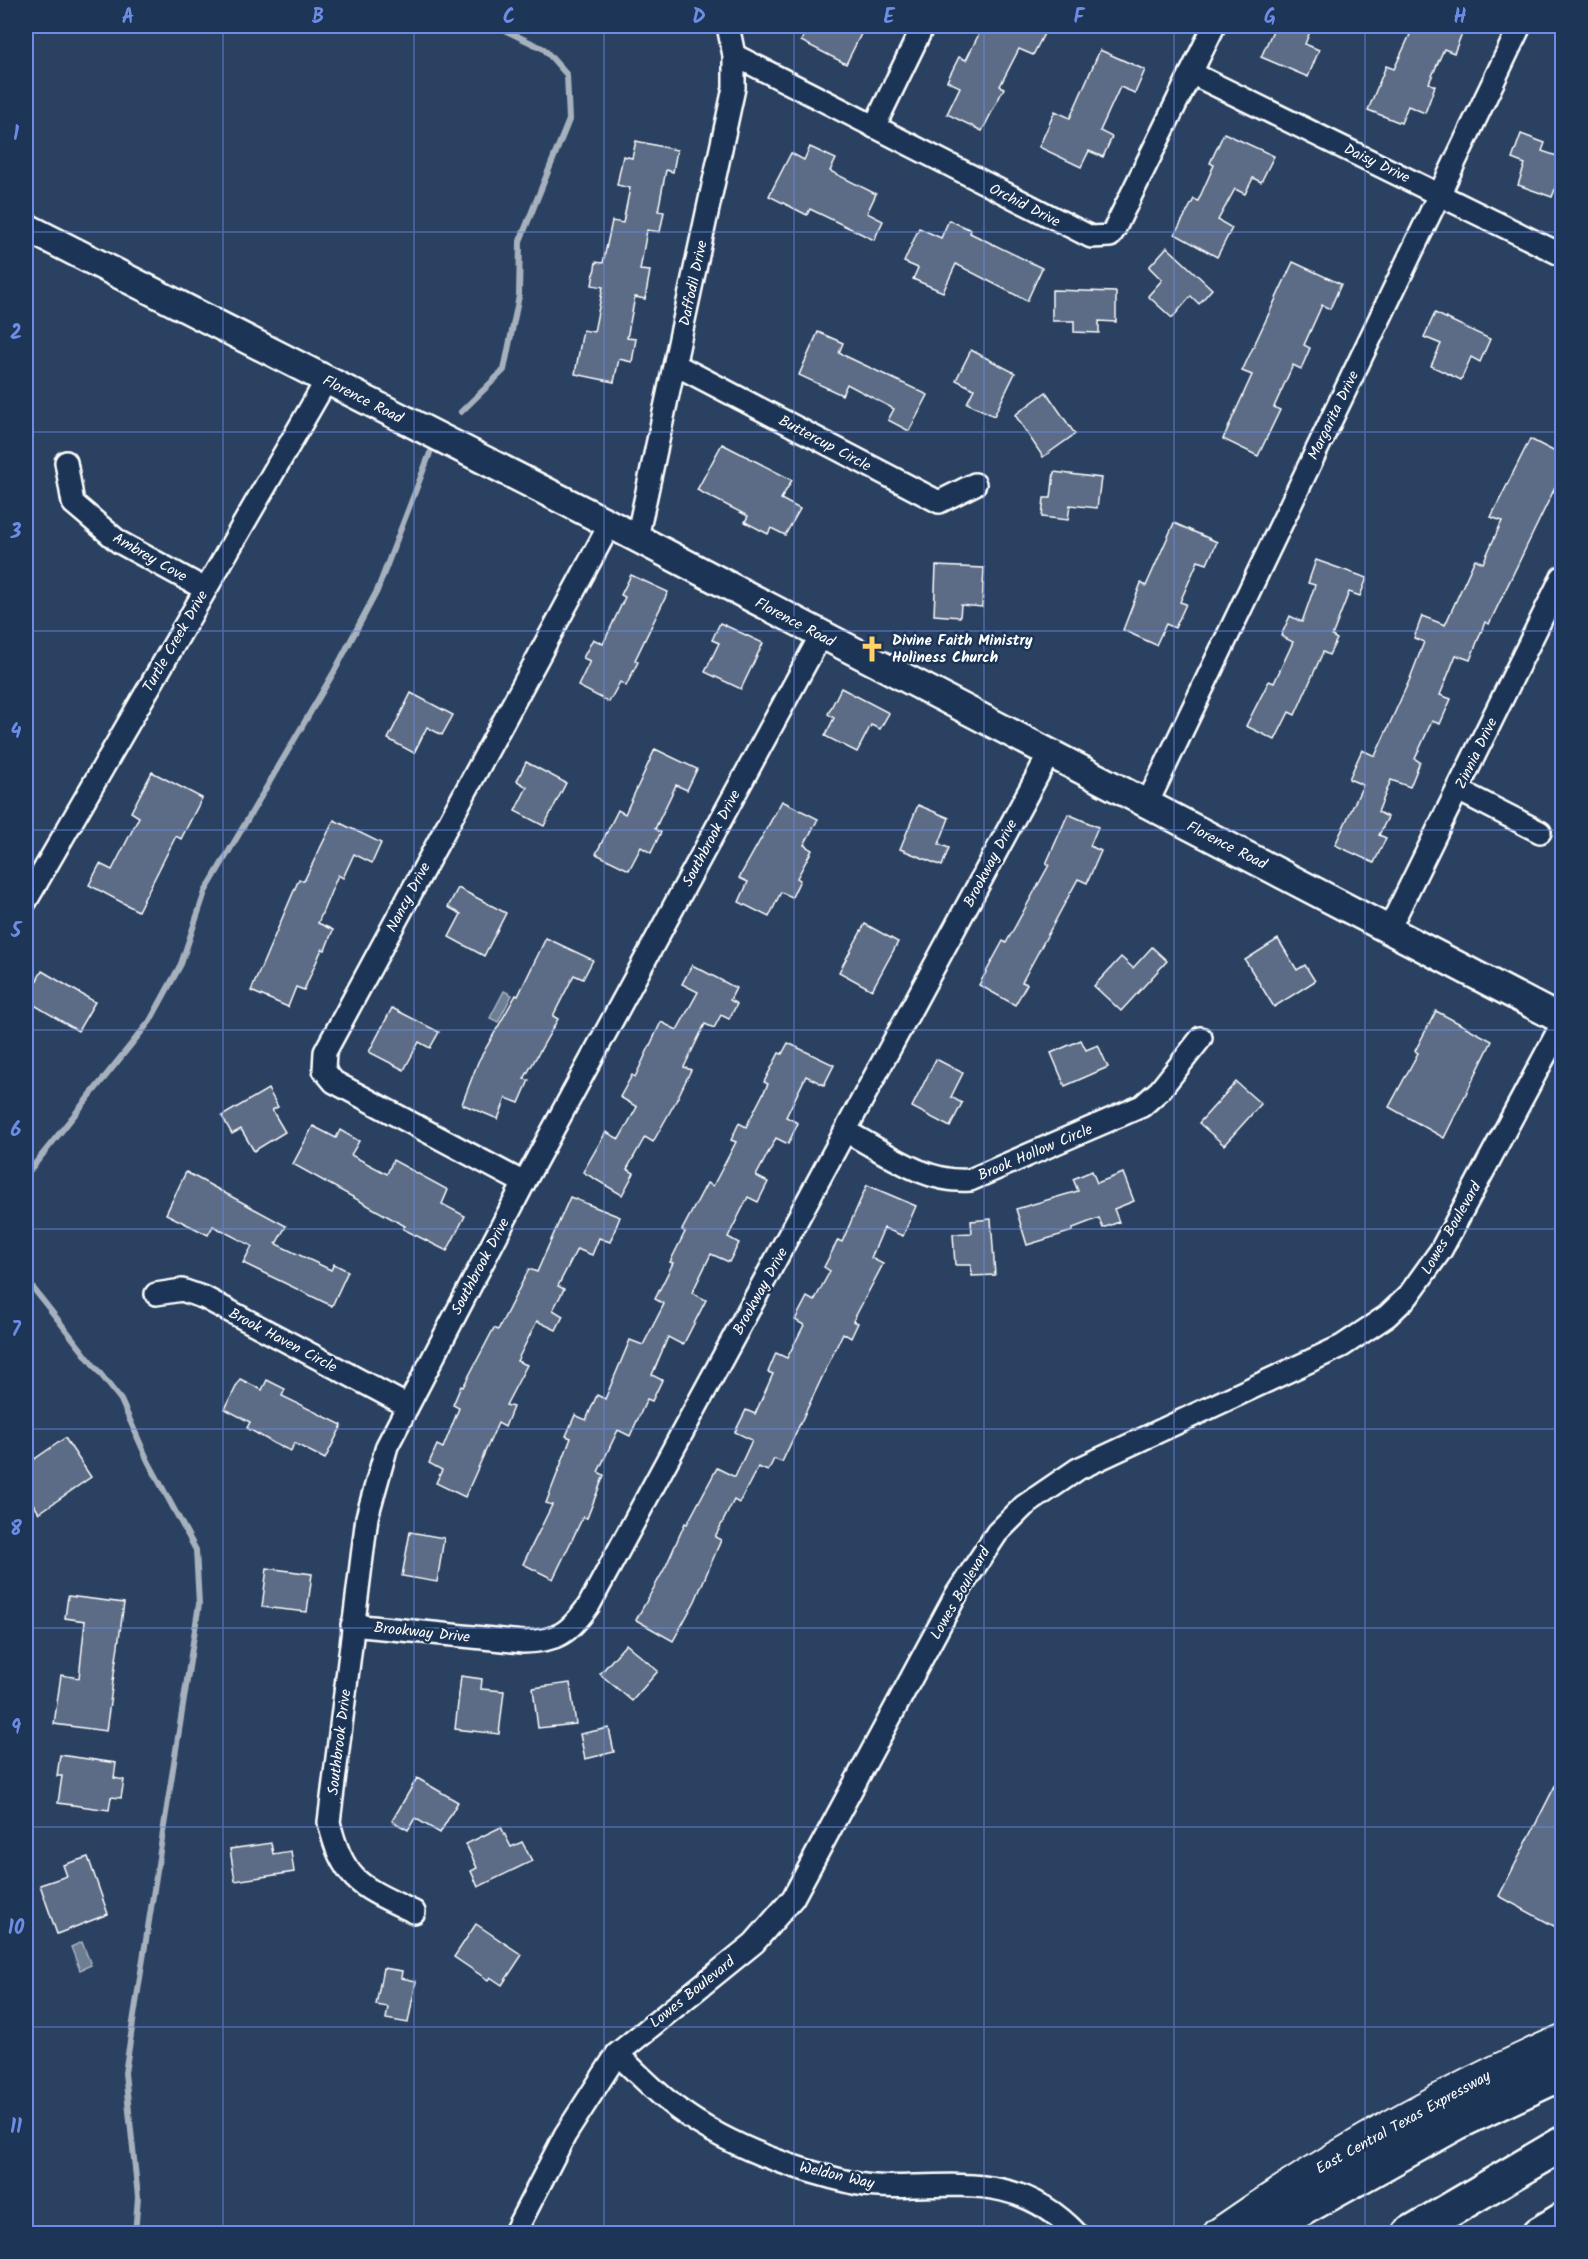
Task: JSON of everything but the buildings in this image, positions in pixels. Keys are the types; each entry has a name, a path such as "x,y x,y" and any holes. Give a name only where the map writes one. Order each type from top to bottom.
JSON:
{"highway":[{"path":"1257,2234 1458,2122 1563,2073"},
{"path":"1409,2234 1563,2144"},
{"path":"1539,2234 1563,2220"}],"main road":[{"name":"East Central Texas Expressway","path":"1218,2234 1341,2153 1518,2060 1563,2040"}],"street":[{"name":"Daffodil Drive","path":"637,538 734,87 734,55 728,26"},
{"path":"874,127 922,26"},
{"name":"Orchid Drive","path":"734,55 1086,236 1110,236 1214,26"},
{"name":"Margarita Drive","path":"1147,804 1520,26"},
{"name":"Daisy Drive","path":"1191,73 1563,255"},
{"name":"Florence Road","path":"26,227 637,538 1048,754 1389,929 1563,1022"},
{"name":"Buttercup Circle","path":"676,365 939,502 975,484"},
{"name":"Turtle Creek Drive","path":"26,901 326,381"},
{"name":"Ambrey Cove","path":"66,462 72,503 119,542 205,589"},
{"name":"Nancy Drive","path":"524,1183 334,1082 324,1070 325,1052 609,524"},
{"name":"Zinnia Drive","path":"1389,929 1563,577"},
{"name":"Southbrook Drive","path":"414,1912 367,1889 345,1869 329,1822 367,1517 387,1446 406,1405 524,1183 821,635"},
{"name":"Brookway Drive","path":"352,1625 523,1642 553,1638 576,1623 589,1605 847,1132 1048,754"},
{"path":"1458,790 1540,832"},
{"name":"Lowes Boulevard","path":"514,2234 565,2136 617,2054 754,1943 793,1898 956,1595 997,1533 1024,1506 1078,1469 1342,1346 1387,1316 1408,1296 1441,1250 1563,1022"},
{"name":"Brook Hollow Circle","path":"847,1132 935,1179 952,1182 970,1180 1142,1106 1180,1067 1201,1038"},
{"name":"Brook Haven Circle","path":"156,1294 182,1290 205,1298 406,1405"},
{"name":"Weldon Way","path":"617,2054 682,2112 721,2136 751,2149 806,2170 861,2184 893,2187 980,2185 999,2187 1045,2206 1077,2234"}],"water":[{"path":"504,991 512,995 498,1022 490,1018"},
{"path":"82,1942 91,1965 80,1970 71,1947"}],"waterway":[{"path":"461,412 504,370 519,296 520,241 569,120 567,75 544,49 496,26"},
{"path":"26,1175 150,1021 181,964 205,892 334,672 377,591 430,453"},
{"path":"26,1279 121,1400 148,1461 196,1550 199,1604 125,2073 138,2197 135,2234"}],"place":[{"name":"Divine Faith Ministry Holiness Church","path":"872,649"}]}
